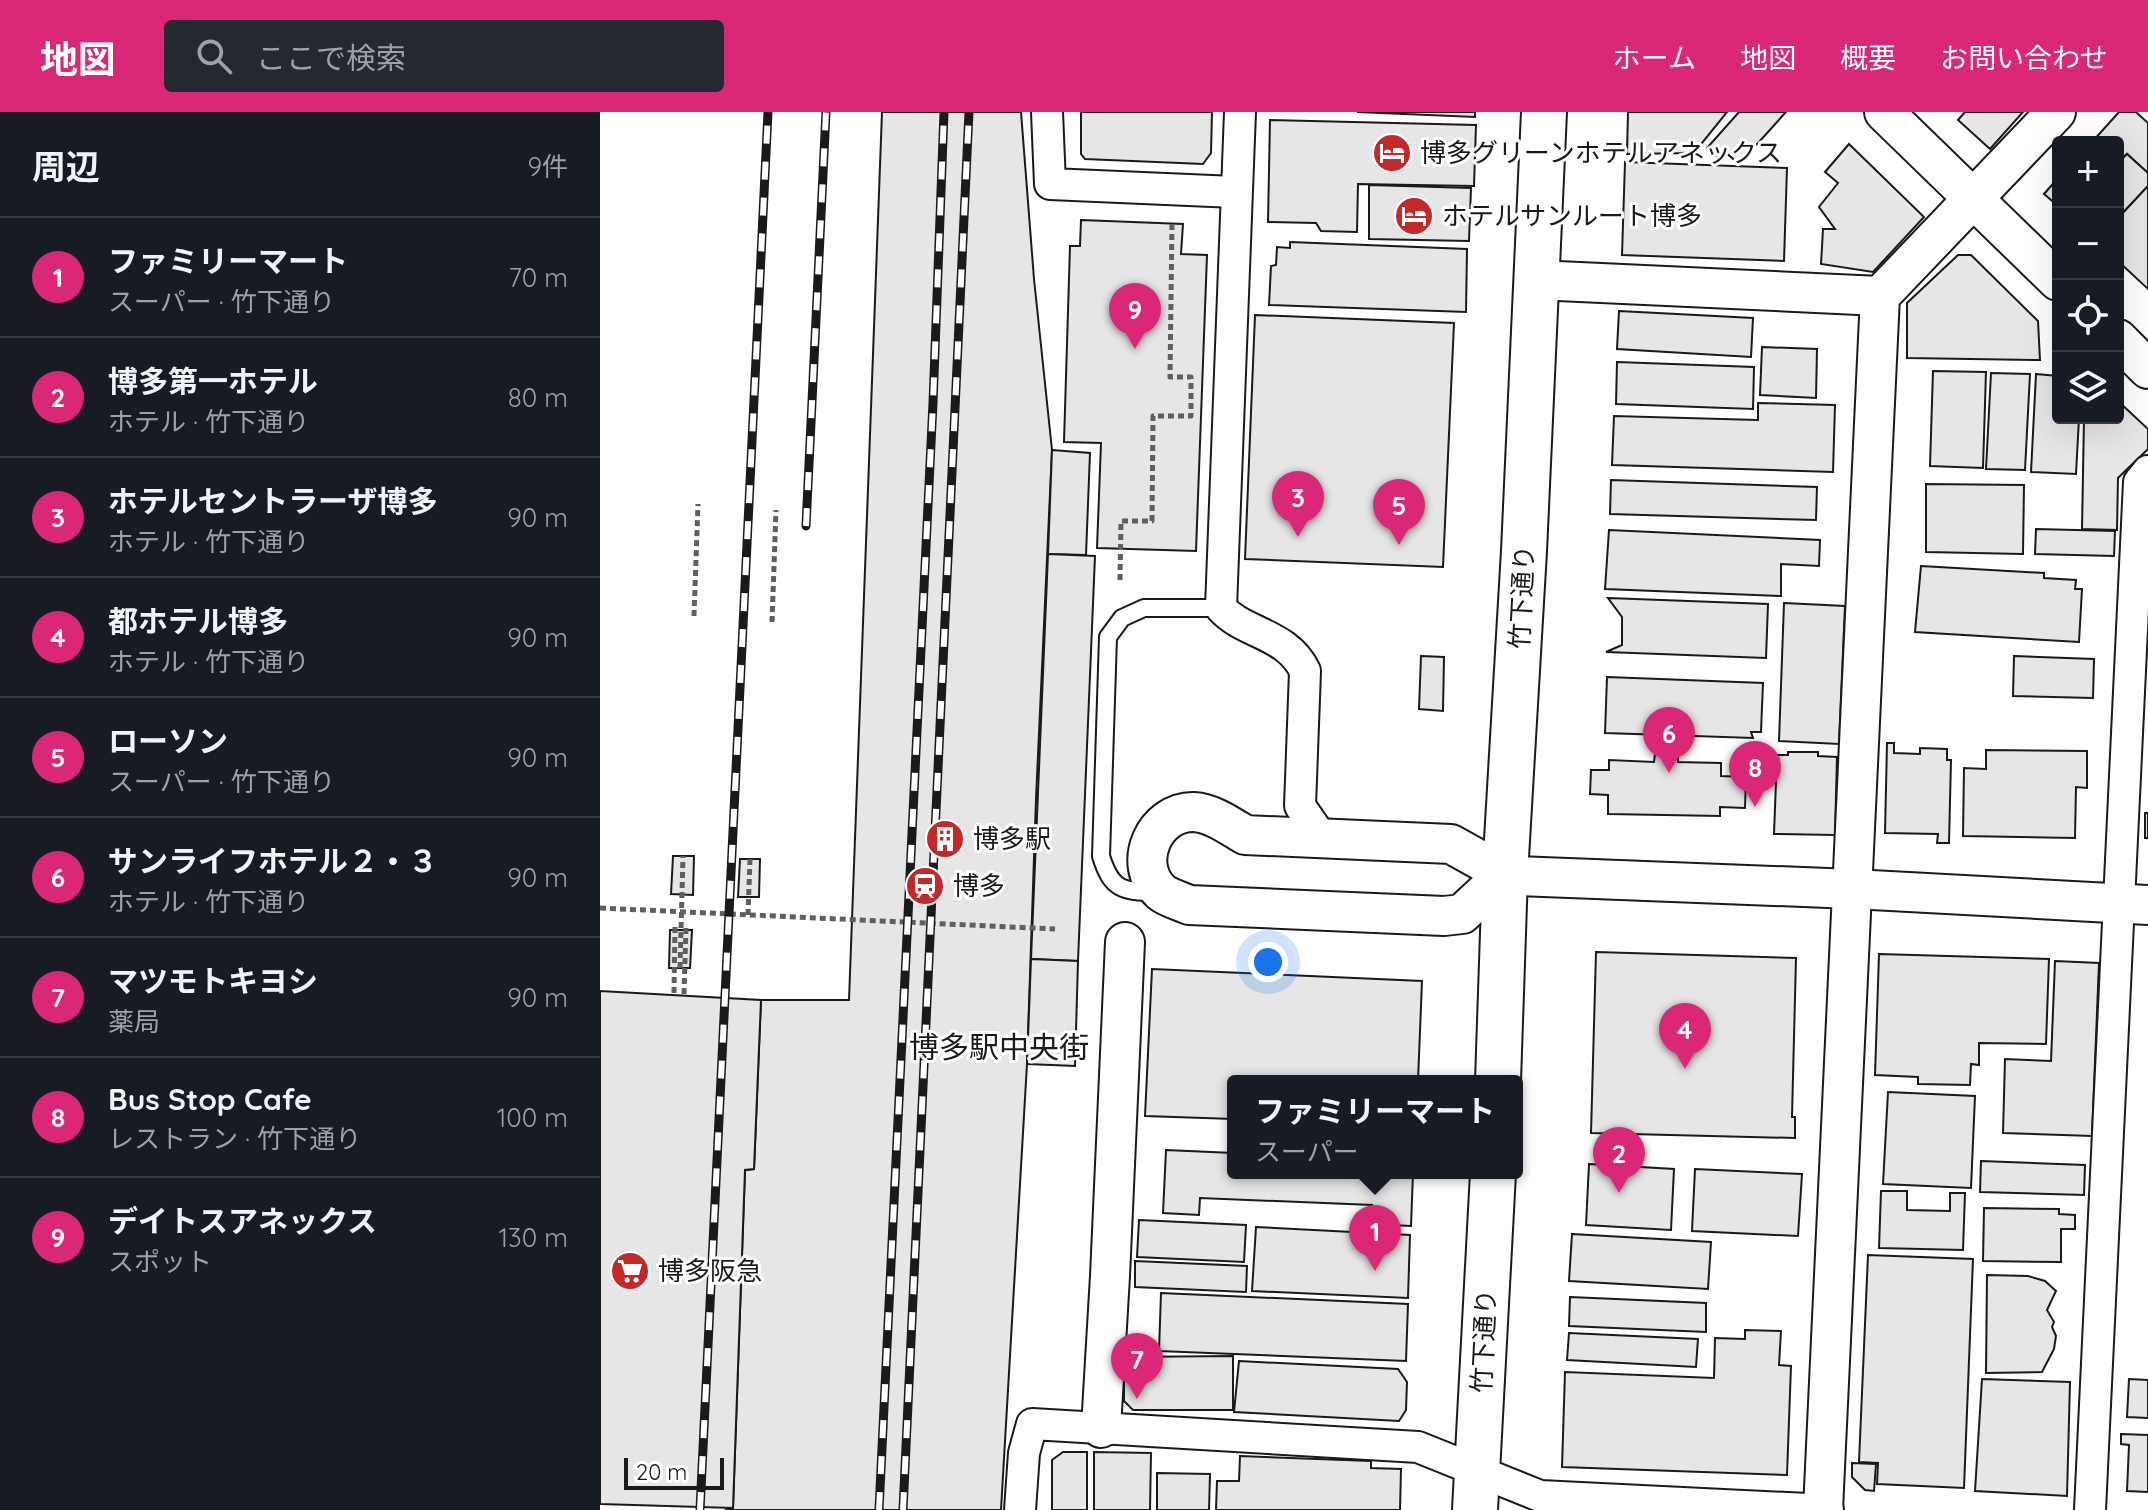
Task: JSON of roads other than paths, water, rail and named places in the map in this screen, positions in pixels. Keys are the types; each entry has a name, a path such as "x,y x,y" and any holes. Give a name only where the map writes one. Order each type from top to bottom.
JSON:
{"highway":[{"name":"竹下通り","path":"1498,1075 1505,874 1516,716 1544,112"},
{"name":"竹下通り","path":"1476,1490 1493,1179"}],"street":[{"path":"1047,112 1050,184 1235,192"},
{"path":"1240,112 1221,608 1227,615 1273,637 1302,664 1305,671 1300,806 1323,839"},
{"path":"1884,112 2057,280"},
{"path":"1020,1510 1024,1453 1032,1424 1418,1447 1476,1490 1825,1510 1880,296 2056,112"},
{"path":"1536,280 1880,296"},
{"path":"2124,345 2148,369"},
{"path":"2090,1510 2133,904 2139,482 2148,471"},
{"path":"1505,874 1462,914 1444,916 1189,905 1161,892 1147,869 1149,841 1165,820 1194,812 1222,820 1245,835 1451,844 1505,874 2133,904"},
{"path":"1101,1428 1125,942"}],"lane":[{"path":"1161,892 1130,892 1108,877 1101,856 1108,637 1122,618 1144,608 1221,608"}],"railway":[{"path":"700,1510 768,112"},
{"path":"806,526 826,112"},
{"path":"879,1510 933,403 944,112"},
{"path":"903,1510 969,112"}],"place":[{"name":"博多グリーンホテルアネックス","path":"1392,153"},
{"name":"ホテルサンルート博多","path":"1414,216"},
{"name":"デイトスアネックス","path":"1135,349"},
{"name":"ホテルセントラーザ博多","path":"1298,537"},
{"name":"ローソン","path":"1399,545"},
{"name":"サンライフホテル２・３","path":"1669,773"},
{"name":"Bus Stop Cafe","path":"1755,807"},
{"name":"博多駅","path":"945,839"},
{"name":"博多","path":"925,886"},
{"name":"都ホテル博多","path":"1685,1069"},
{"name":"博多第一ホテル","path":"1619,1193"},
{"name":"博多阪急","path":"630,1271"},
{"name":"ファミリーマート","path":"1375,1271"},
{"name":"マツモトキヨシ","path":"1137,1399"}],"district":[{"name":"博多駅中央街","path":"999,1048"}]}
